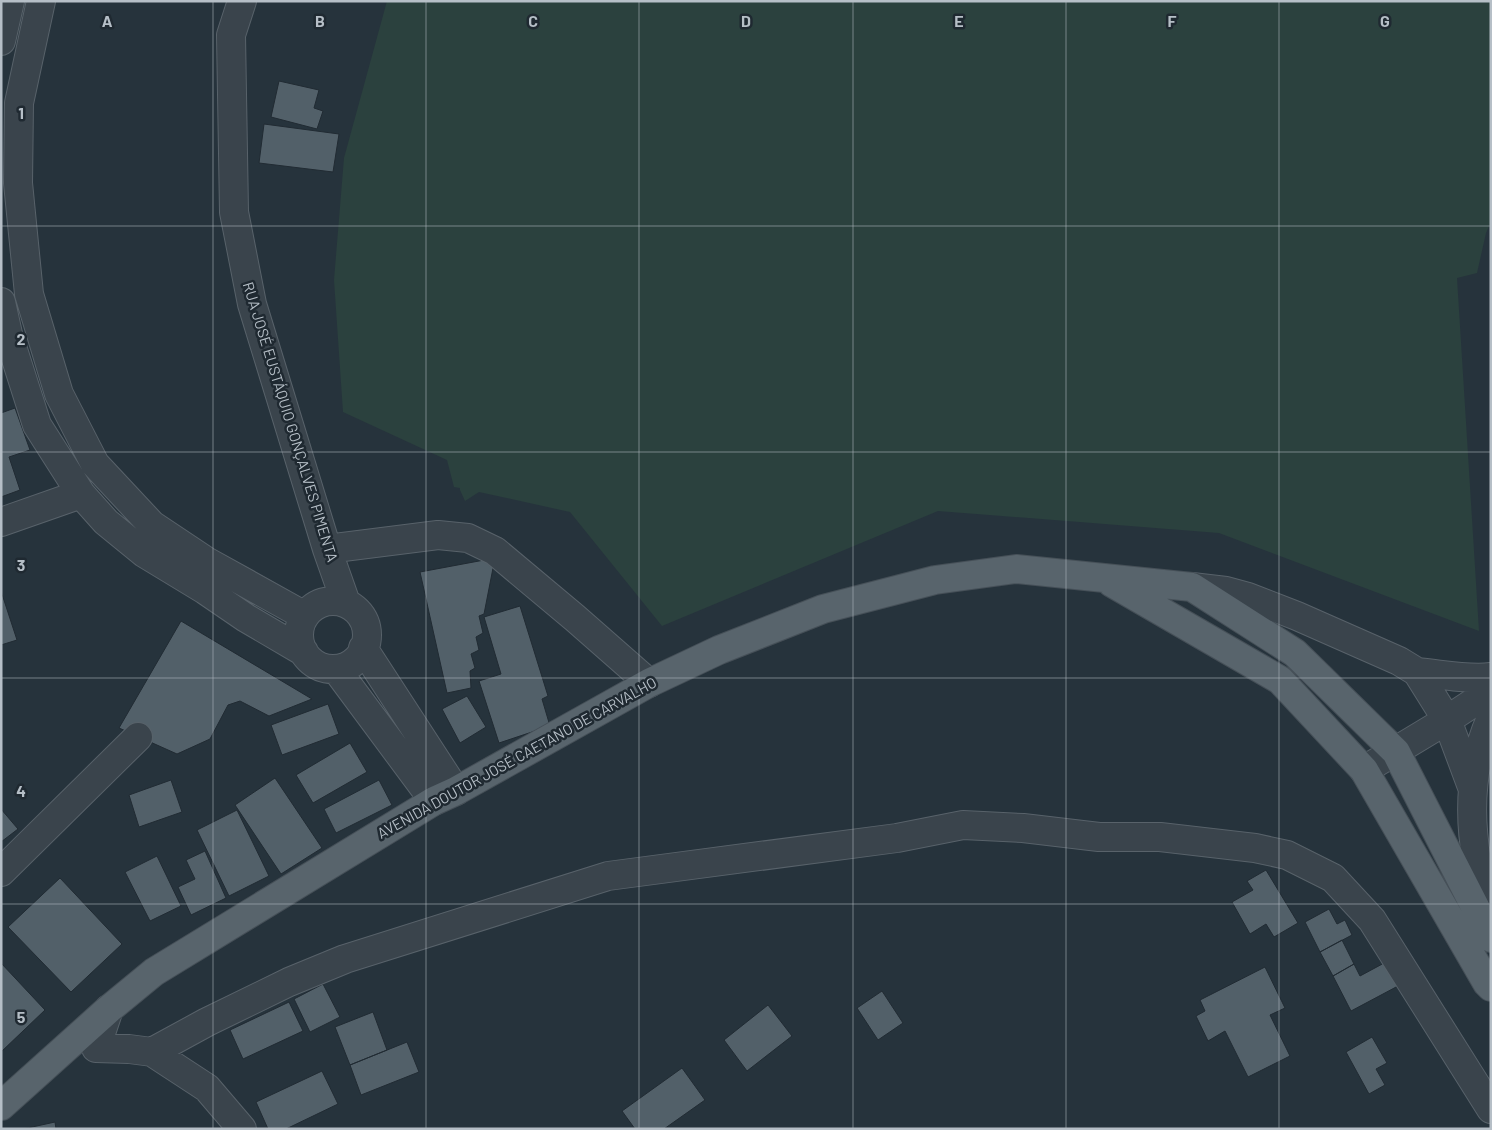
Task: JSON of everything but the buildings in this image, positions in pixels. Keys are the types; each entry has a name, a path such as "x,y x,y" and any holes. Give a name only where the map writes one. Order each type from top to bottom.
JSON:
{"main road":[{"name":"AVENIDA DOUTOR JOSÉ CAETANO DE CARVALHO","path":"1,1106 109,1009 154,972 445,796 649,684 719,650 822,609 935,580 1016,569 1192,587 1295,654 1396,752 1491,938"},
{"name":"AVENIDA DOUTOR JOSÉ CAETANO DE CARVALHO","path":"1102,577 1280,680 1364,770 1487,984 1491,987"}],"street":[{"path":"1,41 10,1"},
{"path":"40,1 19,103 18,183 30,294 59,394 95,464 152,525 206,561 304,616"},
{"name":"RUA JOSÉ EUSTÁQUIO GONÇALVES PIMENTA","path":"242,1 231,35 234,212 252,304 327,549 346,603"},
{"path":"1,302 8,334 37,424 81,494 106,522 144,553 205,590 246,618 304,652"},
{"path":"1,522 81,494"},
{"path":"327,549 438,535 468,538 495,551 575,618 649,684"},
{"path":"1192,587 1226,591 1263,602 1399,661 1417,672 1481,678 1491,677"},
{"path":"323,602 346,603 357,611 365,623 367,636 363,648 352,663 344,667 336,669 318,666 304,652 300,641 300,628 304,616 312,608 323,602"},
{"path":"363,648 445,796"},
{"path":"336,669 445,796"},
{"path":"1417,672 1447,720 1472,787"},
{"path":"1364,770 1396,752 1491,691"},
{"path":"1491,718 1477,760 1472,787 1472,831 1477,863 1491,913"},
{"path":"1,872 138,737"},
{"path":"152,1052 207,1022 289,982 345,959 608,876 897,838 963,825 1023,828 1099,837 1160,837 1255,848 1287,855 1333,878 1372,920 1491,1109"},
{"path":"109,1009 96,1048 152,1052 206,1088 242,1129"}],"green space":[{"path":"387,1 1491,1 1491,222 1486,233 1477,273 1457,278 1479,631 1219,533 938,511 662,626 570,512 479,492 465,501 460,488 454,487 447,460 343,412 334,280 344,158"}]}
